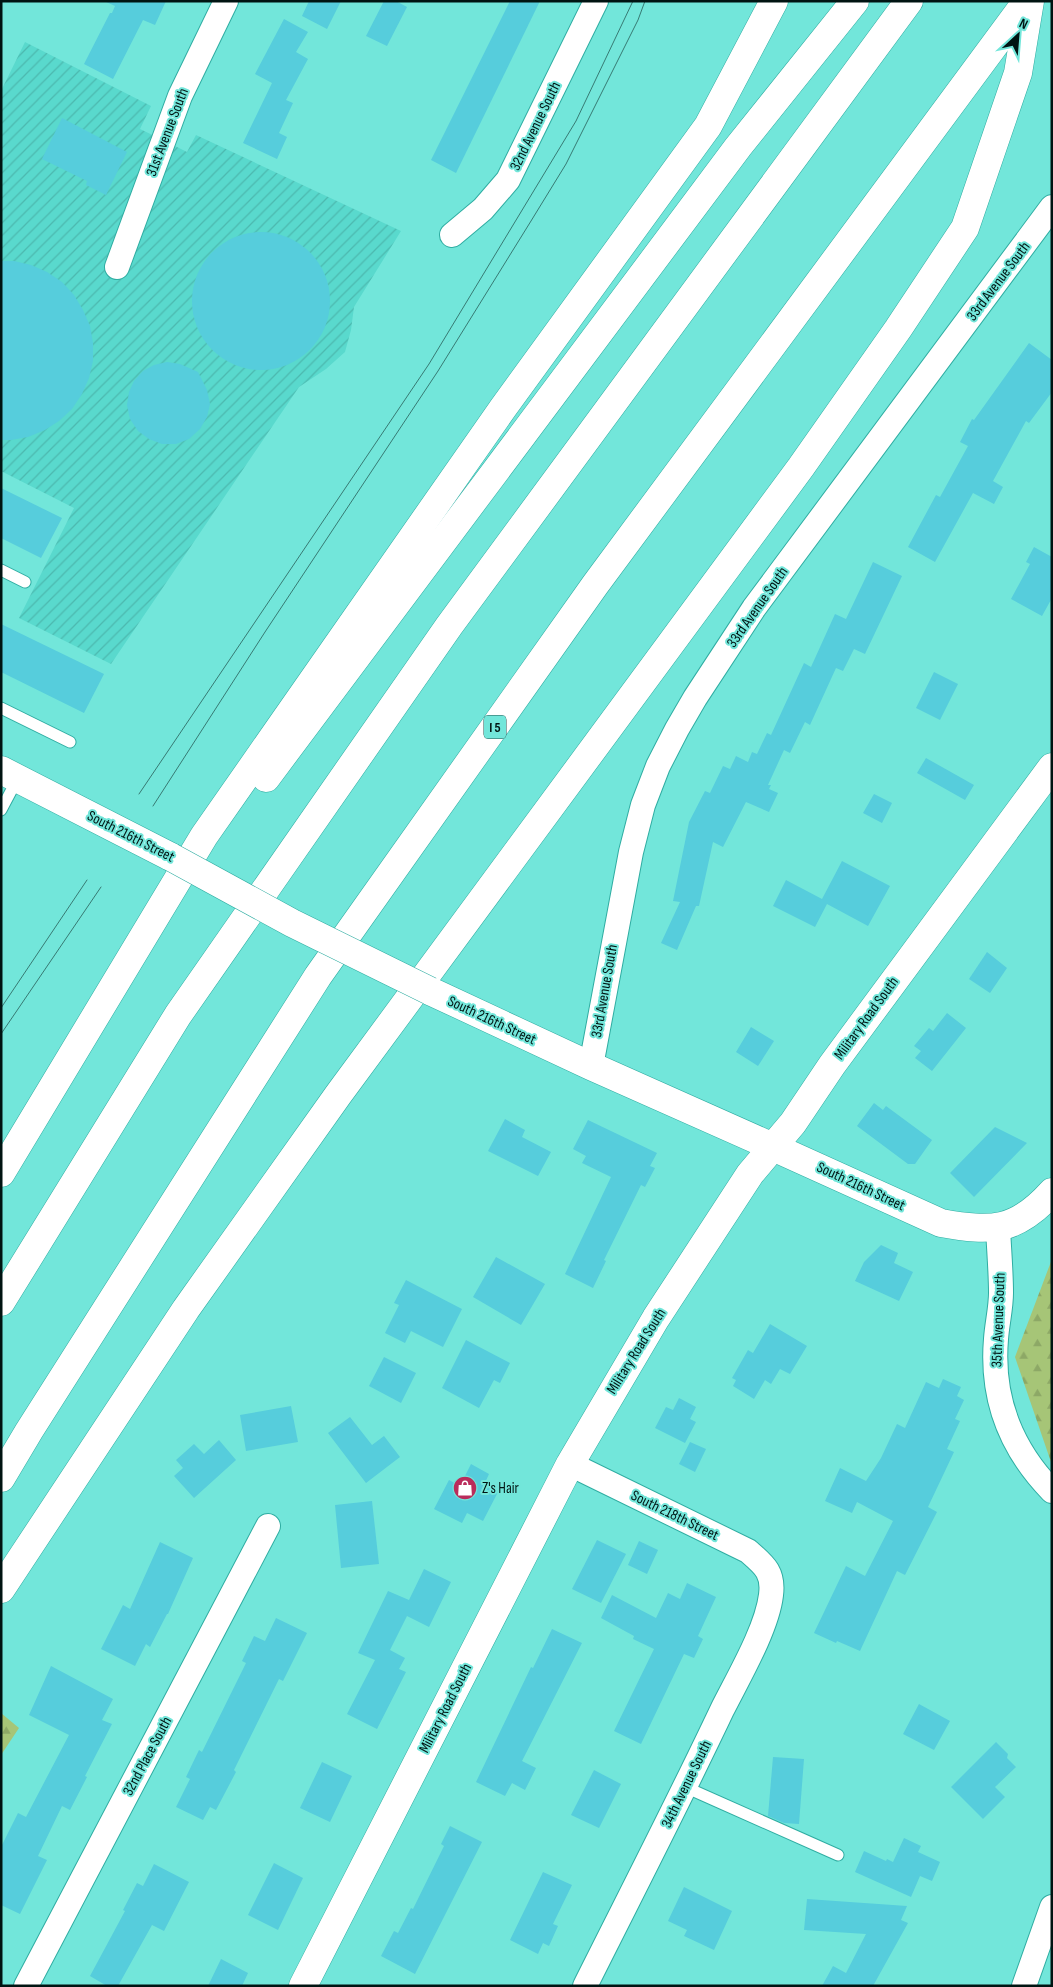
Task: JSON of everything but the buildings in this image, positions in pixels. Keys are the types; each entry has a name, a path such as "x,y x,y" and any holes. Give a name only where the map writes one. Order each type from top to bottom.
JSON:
{"main road":[{"path":"1,1173 204,836 503,408 708,126 774,1"},
{"path":"28,1129 181,895 224,834 738,147 855,1"},
{"path":"1,1302 178,1015 443,634 909,1"},
{"path":"1,1589 186,1309 338,1096 796,475 898,329 965,228 1018,73 1028,1"},
{"name":"I 5","path":"1,1478 28,1430 318,976 595,585 1028,1"},
{"name":"Military Road South","path":"303,1986 570,1464 656,1318 750,1174 793,1123 832,1065 1052,767"},
{"name":"South 216th Street","path":"10,774 171,857 292,923 430,991 591,1066 941,1223 964,1227 998,1228"},
{"path":"998,1228 1032,1212 1052,1192"}],"street":[{"name":"31st Avenue South","path":"117,267 180,96 226,1"},
{"name":"32nd Avenue South","path":"452,235 483,209 508,180 596,1"},
{"name":"33rd Avenue South","path":"591,1066 631,852 658,766 677,729 694,698 754,608 1052,208"},
{"name":"35th Avenue South","path":"998,1228 1001,1294 996,1340 996,1375 1001,1401 1010,1432 1023,1457 1036,1475 1052,1491"},
{"name":"South 218th Street","path":"570,1464 748,1551 763,1564 771,1577"},
{"name":"32nd Place South","path":"26,1986 268,1526"},
{"name":"34th Avenue South","path":"585,1986 685,1787 760,1631 771,1594 771,1577"},
{"path":"1024,1986 1052,1907"}],"lane":[{"path":"1,570 26,582"},
{"path":"1,708 70,742"},
{"path":"1,810 10,774"},
{"path":"685,1787 838,1855"}],"shaded area":[{"path":"25,42 151,106 140,129 187,152 196,135 401,231 354,307 351,330 345,352 326,369 299,387 111,664 19,618 74,508 1,471 1,91"}],"green space":[{"path":"1052,1259 1052,1465 1015,1357"},
{"path":"1,1713 19,1728 1,1755"}],"tram line":[{"path":"139,794 429,364 576,121 633,1"},
{"path":"153,806 265,632 438,371 566,164 638,20 645,1"},
{"path":"1,1008 87,880"},
{"path":"1,1034 101,887"}],"place":[{"name":"Z's Hair","path":"465,1488"}]}
